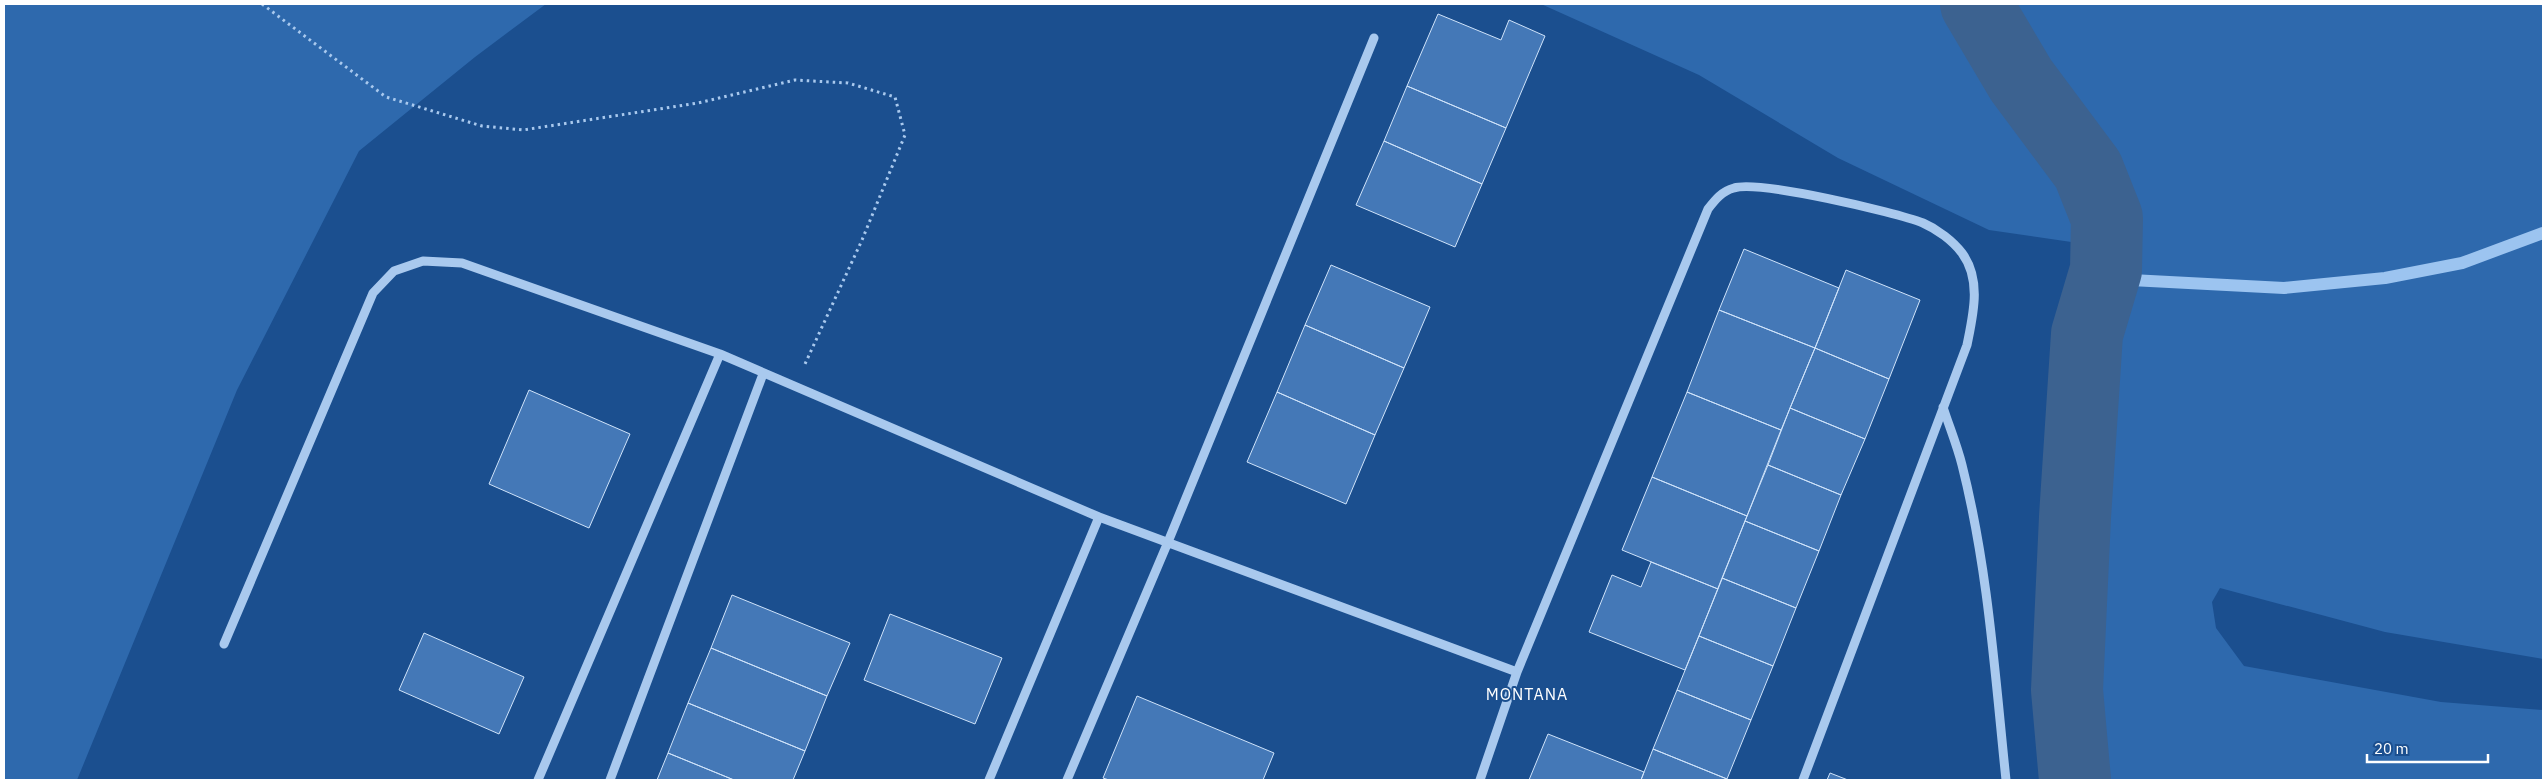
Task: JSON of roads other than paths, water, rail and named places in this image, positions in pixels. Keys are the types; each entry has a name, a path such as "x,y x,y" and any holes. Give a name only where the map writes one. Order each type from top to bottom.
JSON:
{"street":[{"path":"1067,780 1168,542 1374,38"},
{"path":"1480,780 1517,672 1708,209 1720,195 1734,188 1756,186 1870,208 1924,224 1946,237 1962,254 1974,280 1973,316 1967,345 1803,780"},
{"path":"224,644 373,293 394,271 423,261 462,263 720,354 1099,517 1517,672"},
{"path":"538,780 720,354"},
{"path":"610,780 763,374"},
{"path":"1943,407 1962,463 1976,532 1990,628 2006,780"},
{"path":"989,780 1099,517"}],"waterway":[{"path":"1976,4 2021,80 2088,170 2107,218 2106,270 2087,334 2075,517 2067,690 2075,780"},
{"path":"2106,270 2131,280 2284,288 2385,278 2462,263 2543,233"}],"district":[{"name":"MONTANA","path":"1527,694"}]}
